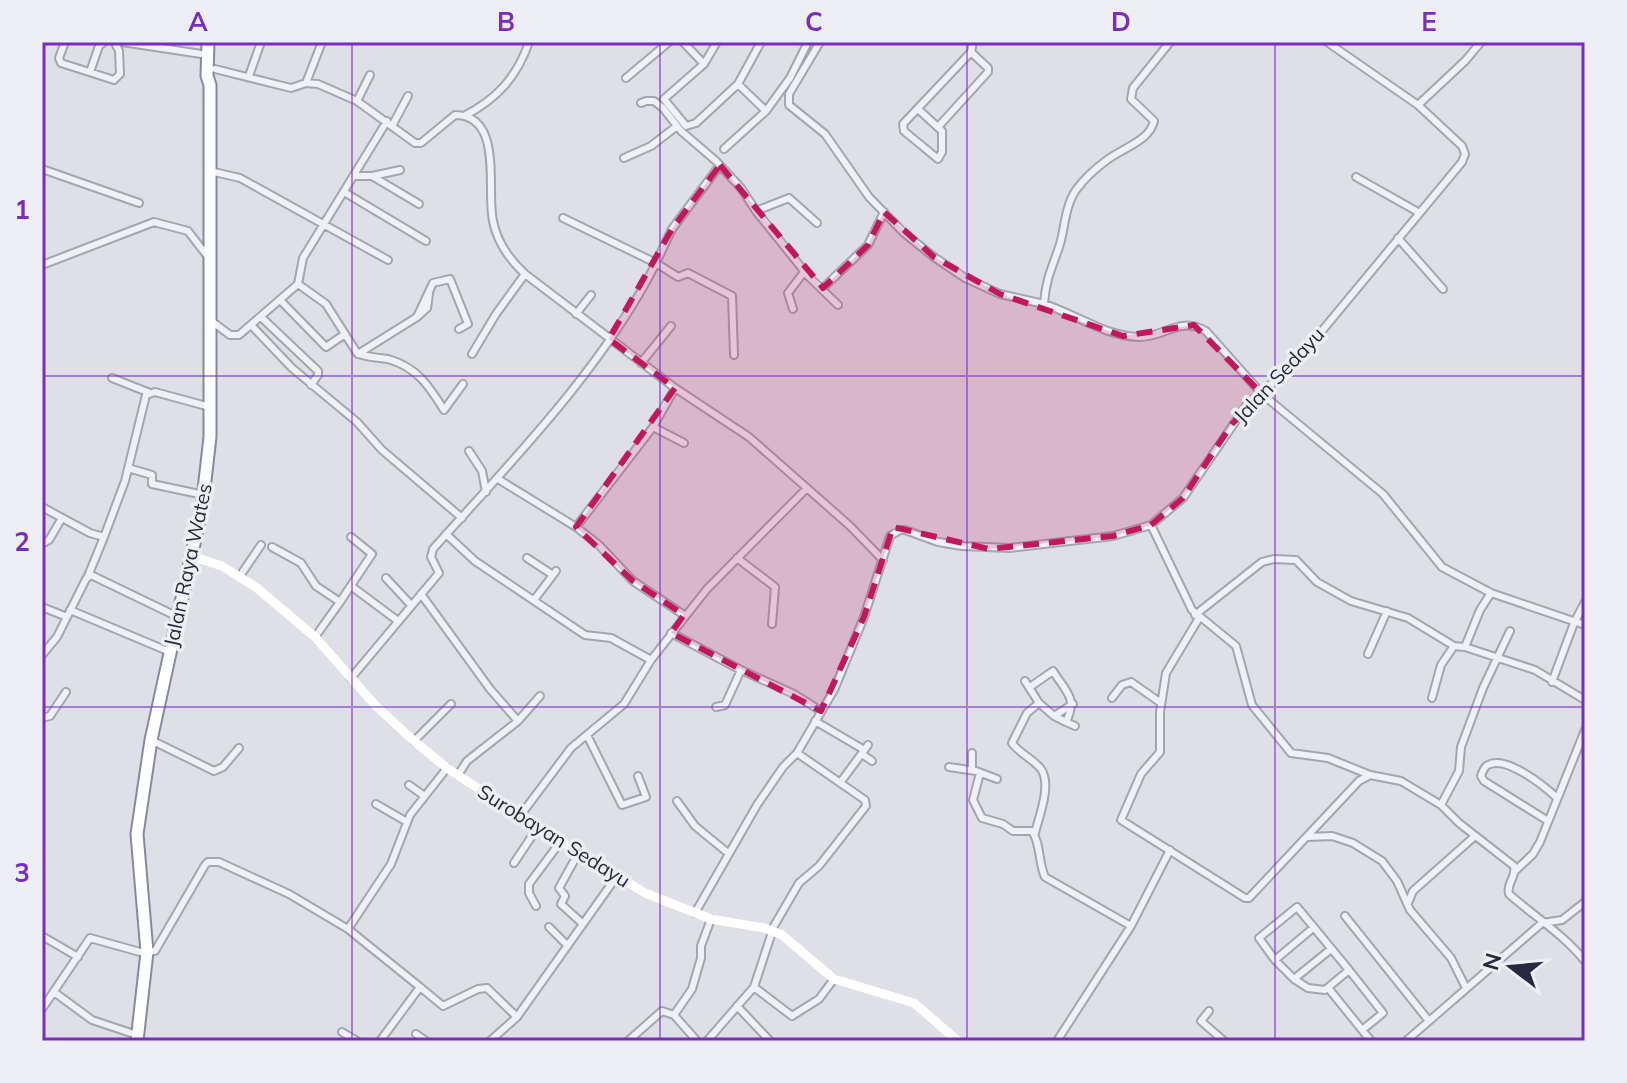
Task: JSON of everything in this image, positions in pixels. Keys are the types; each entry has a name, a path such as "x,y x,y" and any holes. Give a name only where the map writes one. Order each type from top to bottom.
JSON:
{"highway":[{"name":"Jalan Raya Wates","path":"208,42 207,76 210,85"},
{"name":"Jalan Raya Wates","path":"137,1038 147,952 137,834 151,740 204,495 210,407 209,171 214,42"}],"main road":[{"name":"Surobayan Sedayu","path":"191,556 222,566 240,576 315,637 376,706 414,741 447,768 520,816 645,893 711,919 773,931 789,939 834,979 914,1003 958,1041"}],"street":[{"path":"65,42 59,61 117,80 120,74 118,42"},
{"path":"90,72 99,46 104,42 208,55"},
{"path":"249,76 261,42"},
{"path":"306,83 322,42"},
{"path":"464,116 504,88 519,68 529,42"},
{"path":"626,78 669,42"},
{"path":"683,42 704,64"},
{"path":"717,42 704,64 666,96 665,102 684,125 696,123 738,84 761,42"},
{"path":"724,149 766,111 790,78 808,42"},
{"path":"820,42 787,101 825,134 869,197 904,233 965,278 1000,294 1044,304 1123,336 1144,337 1182,325 1194,325 1206,331 1262,394 1383,494 1442,567 1491,593 1585,625"},
{"path":"918,109 943,133 942,152 935,159 904,131 903,124 971,52 973,42"},
{"path":"1044,304 1046,276 1059,248 1072,198 1095,170 1152,129 1154,121 1130,95 1170,42"},
{"name":"Jalan Sedayu","path":"1151,525 1183,498 1248,403 1292,367 1462,162 1465,154 1462,146 1418,105 1327,42"},
{"path":"1418,105 1481,42"},
{"path":"938,127 988,72 988,68 971,52"},
{"path":"215,69 291,88 306,83 318,84 357,101 410,141 418,143 455,115 464,116 482,127 488,139 493,222 505,251 525,274 675,388 749,437 850,526 883,560"},
{"path":"357,101 370,75"},
{"path":"738,84 766,111"},
{"path":"209,319 233,336 239,335 298,284 303,258 322,224 408,96"},
{"path":"641,103 654,101 720,165 804,272 838,305"},
{"path":"624,158 651,146 677,126"},
{"path":"351,678 439,573 431,554 446,534 498,479 609,339 634,304 672,229 720,165"},
{"path":"42,169 139,203"},
{"path":"354,176 400,170"},
{"path":"209,171 240,178 388,260"},
{"path":"372,176 419,204"},
{"path":"1356,177 1418,212"},
{"path":"344,192 426,241"},
{"path":"756,211 789,198 817,223"},
{"path":"823,288 868,245 884,212"},
{"path":"563,218 656,263 678,277 688,273 732,296 734,355"},
{"path":"42,265 154,222 188,231 210,259"},
{"path":"1398,238 1443,289"},
{"path":"793,309 788,293 804,272"},
{"path":"472,354 525,274"},
{"path":"358,354 427,308 429,291 434,282 450,279 468,324 459,329"},
{"path":"298,284 326,304 358,354 394,361 416,372 449,418"},
{"path":"576,314 591,295"},
{"path":"281,301 326,347 345,334"},
{"path":"262,318 318,371 311,385"},
{"path":"252,326 311,385 353,418 382,450 462,518"},
{"path":"641,363 671,326"},
{"path":"112,378 150,393 210,407"},
{"path":"444,410 463,384"},
{"path":"576,527 653,427 675,388"},
{"path":"42,655 54,642 88,576 128,468 143,400 150,393"},
{"path":"653,427 684,443"},
{"path":"469,451 482,471 486,492"},
{"path":"128,468 152,475 152,484 204,495"},
{"path":"498,479 576,527 599,545 633,581 684,615"},
{"path":"520,816 568,752 620,709 684,615 807,488"},
{"path":"42,507 96,536 104,537"},
{"path":"42,544 49,540 62,518"},
{"path":"695,913 728,853 783,767 797,753 834,690 864,617 890,536 900,530 938,542 989,549 1113,536 1151,525 1197,617 1236,646 1252,705 1291,753 1328,758 1370,775 1401,781 1441,805 1510,863 1515,871"},
{"path":"446,534 470,558 589,637 611,638 651,660"},
{"path":"315,637 372,554 351,537"},
{"path":"240,576 261,545"},
{"path":"272,547 301,563 316,586 340,602"},
{"path":"527,558 554,573 534,600"},
{"path":"737,558 775,587 772,624"},
{"path":"1370,775 1359,781 1249,898 1121,819 1141,774 1160,752 1161,703 1166,673 1197,617 1257,565 1274,559 1296,560 1317,582 1351,601 1408,618 1454,646 1535,670 1585,700"},
{"path":"88,576 94,575 178,617"},
{"path":"386,578 411,605"},
{"path":"351,586 398,621"},
{"path":"1465,647 1480,610 1491,593"},
{"path":"421,594 490,689 518,721"},
{"path":"1552,682 1585,602"},
{"path":"42,607 68,613 170,652"},
{"path":"1368,654 1387,611"},
{"path":"1441,805 1459,771 1461,747 1483,688 1510,631"},
{"path":"671,633 794,694 821,711"},
{"path":"1432,698 1441,665 1454,646"},
{"path":"716,707 725,705 741,670"},
{"path":"1073,704 1053,671 1028,684 1039,703 1054,716 1075,726"},
{"path":"1112,698 1122,685 1131,682 1161,703"},
{"path":"42,718 50,716 66,692"},
{"path":"458,775 467,761 518,721 540,696"},
{"path":"1039,703 1027,713 1012,743 1043,773 1045,786 1035,833 1045,877 1131,926"},
{"path":"414,741 451,704"},
{"path":"1054,716 1073,704"},
{"path":"1066,722 1073,704"},
{"path":"815,721 864,749 872,761"},
{"path":"1585,730 1537,848 1515,871 1508,887 1509,894 1565,939 1585,961"},
{"path":"587,735 622,805 646,797 638,776"},
{"path":"151,740 214,771 223,767 239,748"},
{"path":"840,783 864,749"},
{"path":"707,1041 754,987 773,931 799,883 819,866 866,806 865,800 797,753"},
{"path":"972,753 972,770"},
{"path":"1548,821 1484,781 1481,776 1490,764 1516,769 1530,775 1556,797"},
{"path":"949,767 972,770 997,779"},
{"path":"348,929 391,864 407,822 423,795 447,768"},
{"path":"980,773 973,800 982,818 1003,824 1013,831 1029,829 1035,833"},
{"path":"409,785 423,795"},
{"path":"677,801 695,826 728,853"},
{"path":"376,804 407,822"},
{"path":"514,863 526,852 538,827"},
{"path":"1308,837 1332,836 1382,861 1397,881 1410,910 1451,958 1466,988"},
{"path":"1408,904 1413,891 1475,836"},
{"path":"536,859 543,862 560,840"},
{"path":"536,906 529,893 529,884 560,840"},
{"path":"1057,1041 1131,926 1170,850"},
{"path":"579,852 559,888 565,896 561,904 583,924"},
{"path":"42,1009 92,937 152,953 157,949 208,862 224,863 307,903 348,929 443,1006 478,989 487,988 517,1017"},
{"path":"490,1041 517,1017 617,876"},
{"path":"1406,1041 1542,923 1562,920 1585,902"},
{"path":"1349,970 1329,989 1310,989 1294,979 1259,938 1297,907 1313,928 1349,970 1383,1013 1362,1030"},
{"path":"1345,916 1429,1021"},
{"path":"674,1015 692,989 700,964 701,946 711,919"},
{"path":"549,927 566,944"},
{"path":"1275,960 1313,928"},
{"path":"42,936 78,957"},
{"path":"1294,979 1331,949"},
{"path":"754,987 792,1016 819,999 834,979"},
{"path":"380,1041 420,987"},
{"path":"1329,989 1371,1041"},
{"path":"54,992 97,1023 137,1038"},
{"path":"737,1006 770,1041"},
{"path":"628,1041 659,1012 666,1011 674,1015 697,1041"},
{"path":"1209,1011 1201,1021 1224,1041"},
{"path":"342,1032 357,1041"},
{"path":"416,1034 426,1041"}],"highlighted area":[{"path":"720,165 823,288 868,245 884,212 934,257 1000,294 1123,336 1194,325 1262,394 1232,424 1183,498 1151,525 1113,536 989,549 893,527 864,617 821,711 671,633 684,615 633,581 576,527 675,388 609,339 672,229"}]}
